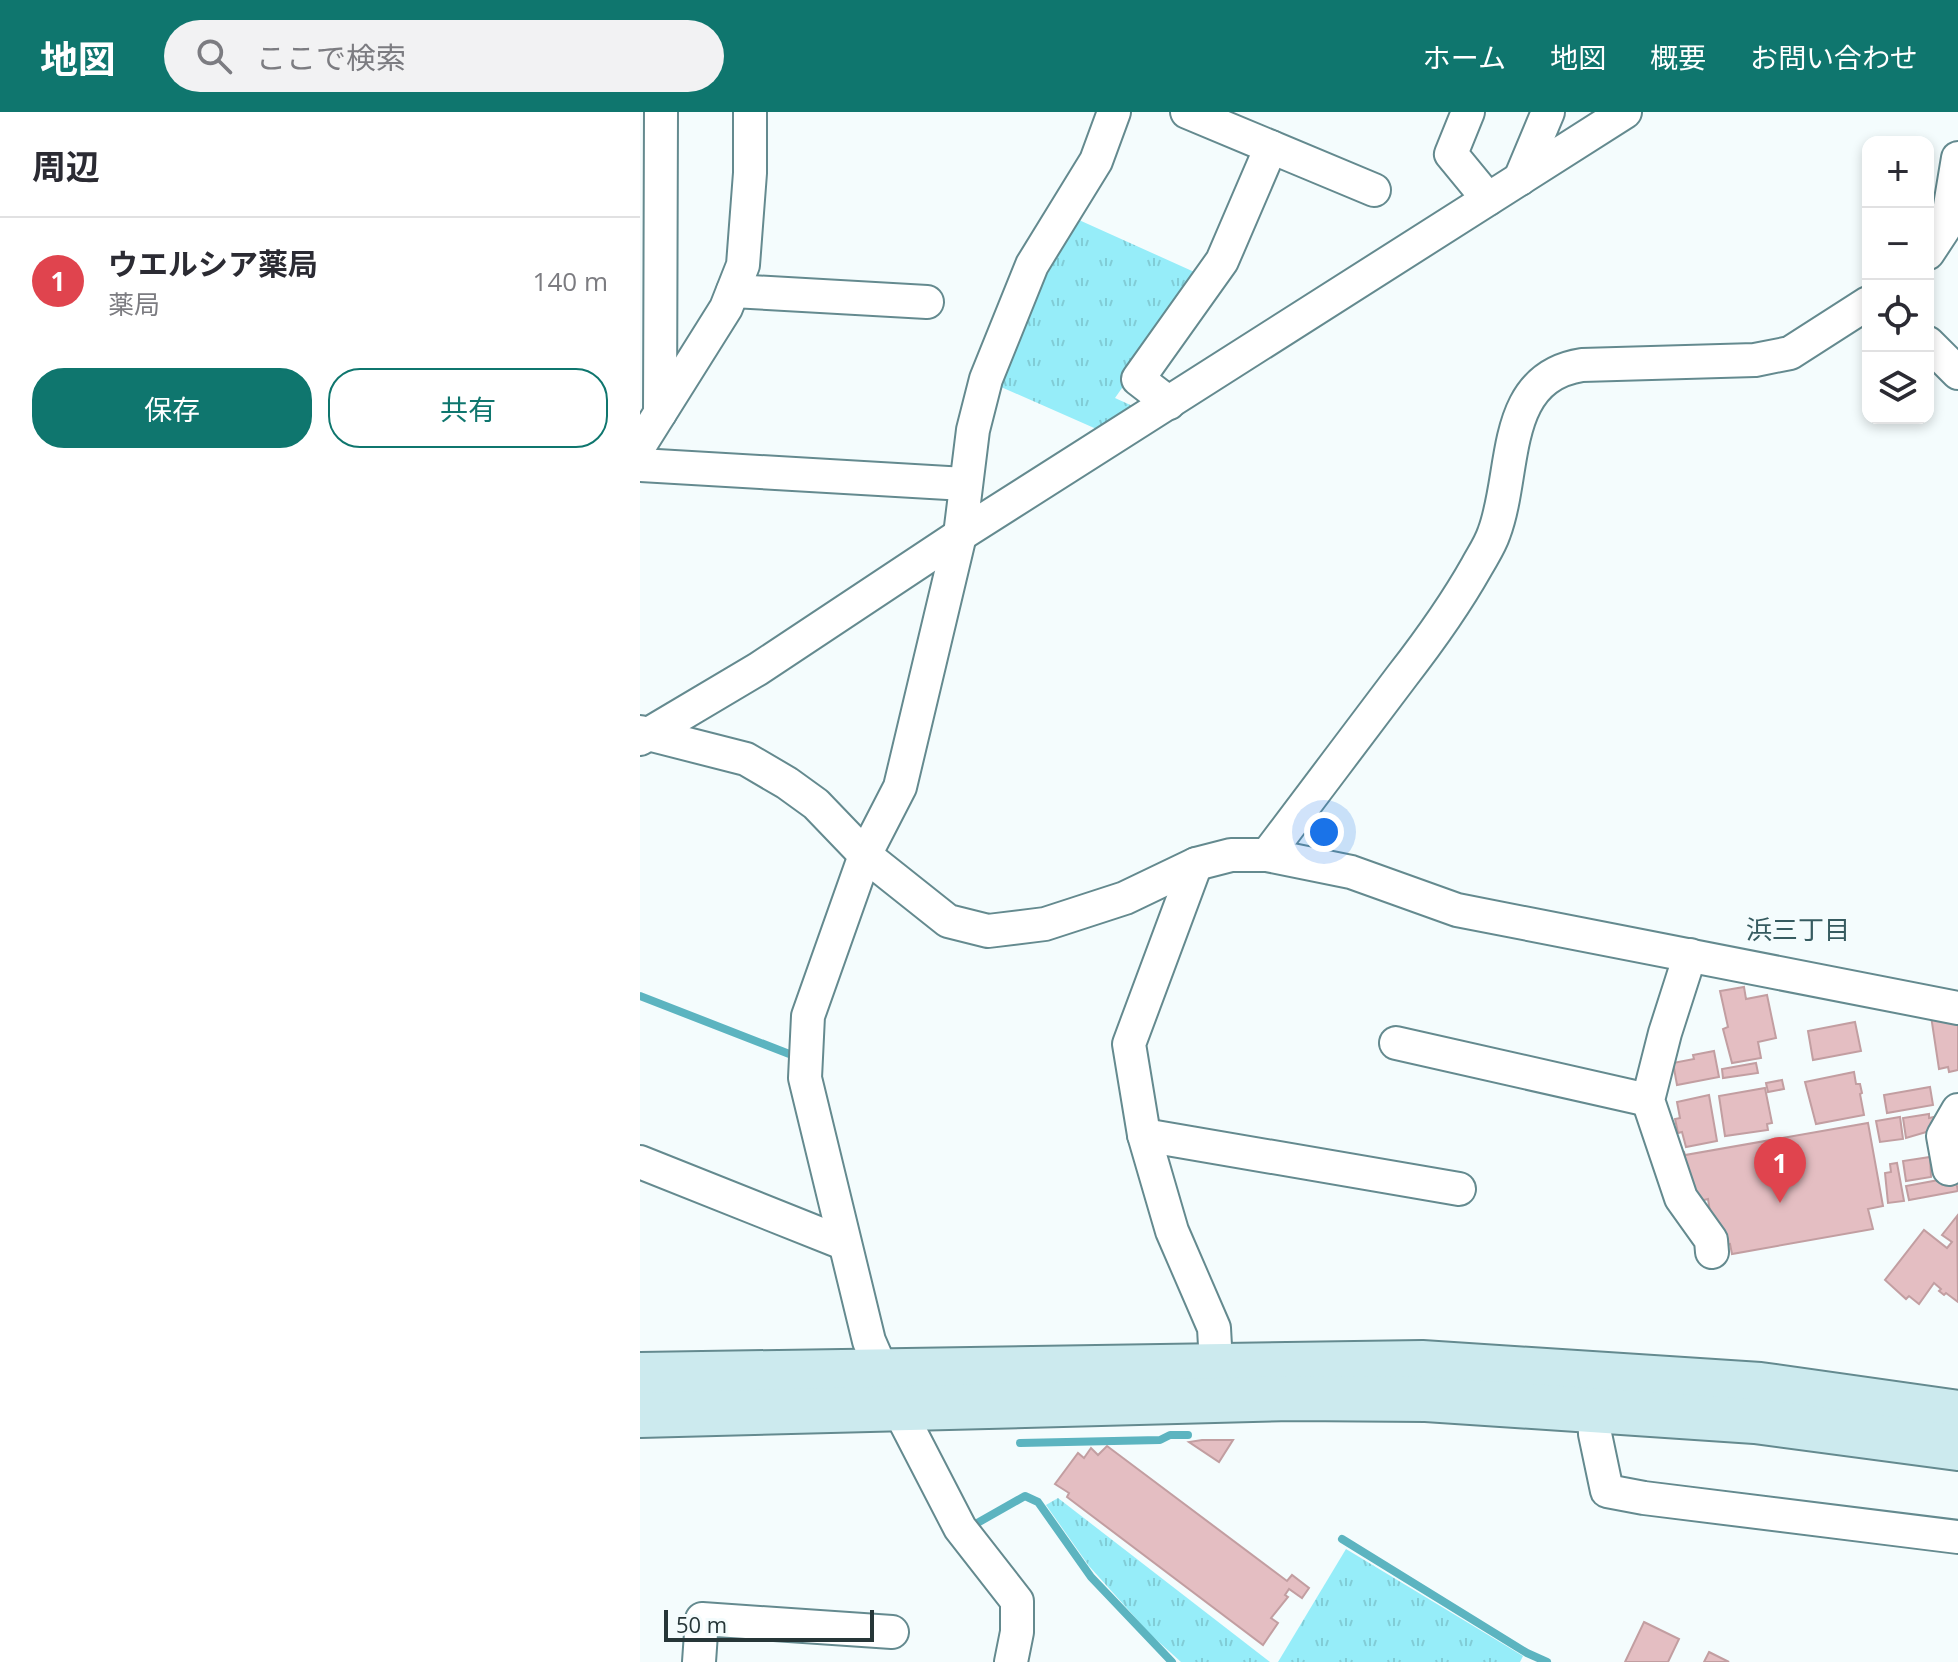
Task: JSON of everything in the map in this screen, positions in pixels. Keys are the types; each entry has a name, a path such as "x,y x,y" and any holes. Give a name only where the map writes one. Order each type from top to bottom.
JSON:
{"street":[{"path":"660,413 661,112"},
{"path":"640,445 726,308 743,265 750,173 750,112"},
{"path":"1011,1662 1017,1632 1017,1601 960,1528 869,1341 805,1078 808,1016 865,855 900,787 960,535 973,430 986,379 1032,265 1096,161 1114,112"},
{"path":"1187,112 1374,190"},
{"path":"1468,112 1451,154 1488,199"},
{"path":"1520,179 1548,112"},
{"path":"642,735 758,669 960,535 1625,112"},
{"path":"1169,403 1138,379 1222,261 1271,147"},
{"path":"1934,244 1947,224 1955,194 1958,158"},
{"path":"733,291 927,302"},
{"path":"1267,855 1453,609 1494,536 1517,427 1528,395 1545,377 1564,368 1582,365 1755,360 1790,353 1862,307"},
{"path":"1934,349 1958,373"},
{"path":"640,465 965,484"},
{"path":"642,735 746,759 816,804 865,855 948,921 988,931 1045,924 1125,898 1196,864 1231,855 1267,855 1351,872 1457,910 1958,1008"},
{"path":"1196,864 1129,1044 1144,1135 1172,1231 1214,1328 1216,1364"},
{"path":"1690,955 1648,1100 1681,1198 1711,1240 1712,1252"},
{"path":"1396,1043 1648,1100"},
{"path":"1949,1169 1943,1136 1958,1110"},
{"path":"1144,1135 1459,1189"},
{"path":"640,1162 843,1243"},
{"path":"640,1415 891,1390 1216,1364 1422,1363 1760,1385 1958,1413"},
{"path":"640,1375 891,1390 1426,1399 1755,1421 1958,1448"},
{"path":"1594,1409 1595,1434 1607,1491 1958,1537"},
{"path":"699,1662 702,1619 892,1632"}],"green space":[{"path":"1079,220 1201,275 1115,398 1137,408 1101,431 1001,387 1034,297"},
{"path":"1058,1498 1270,1662 1181,1662 1150,1634 1089,1566 1046,1505"},
{"path":"1346,1549 1523,1656 1520,1662 1278,1662"}],"building":[{"path":"1744,987 1746,999 1767,995 1776,1038 1758,1042 1761,1058 1732,1063 1723,1029 1728,1027 1720,991"},
{"path":"1931,1016 1958,1017 1958,1070 1949,1072 1948,1067 1939,1069"},
{"path":"1855,1022 1861,1051 1813,1060 1808,1031"},
{"path":"1714,1051 1719,1077 1677,1085 1673,1063"},
{"path":"1756,1063 1758,1073 1723,1078 1722,1069"},
{"path":"1854,1072 1856,1084 1860,1084 1864,1115 1816,1124 1805,1082"},
{"path":"1782,1080 1784,1089 1768,1092 1766,1083"},
{"path":"1930,1087 1933,1105 1887,1113 1884,1095"},
{"path":"1765,1088 1772,1123 1767,1124 1768,1130 1725,1136 1719,1096"},
{"path":"1709,1095 1717,1141 1686,1147 1675,1119 1680,1118 1677,1102"},
{"path":"1929,1114 1929,1118 1934,1117 1935,1122 1931,1123 1933,1130 1906,1138 1903,1118"},
{"path":"1900,1117 1903,1139 1880,1142 1876,1121"},
{"path":"1868,1123 1883,1206 1868,1209 1873,1229 1732,1254 1730,1244 1720,1246 1713,1231 1708,1199 1700,1201 1674,1154 1684,1152 1685,1155"},
{"path":"1930,1157 1931,1177 1906,1181 1903,1161"},
{"path":"1897,1163 1904,1201 1888,1203 1885,1173 1891,1172 1890,1164"},
{"path":"1955,1177 1958,1191 1909,1200 1906,1186"},
{"path":"1957,1216 1958,1302 1946,1293 1944,1295 1934,1283 1919,1304 1909,1296 1906,1299 1885,1280 1924,1230 1947,1248 1952,1242 1942,1235"},
{"path":"1233,1440 1219,1462 1189,1442"},
{"path":"1107,1446 1287,1581 1292,1575 1309,1588 1302,1598 1289,1589 1285,1595 1288,1597 1271,1618 1278,1623 1263,1645 1067,1497 1069,1493 1055,1484 1078,1453 1084,1458 1091,1448 1098,1455"},
{"path":"1644,1622 1679,1639 1668,1662 1625,1662"},
{"path":"1709,1652 1729,1662 1704,1662"}],"waterway":[{"path":"640,996 797,1057"},
{"path":"1020,1443 1160,1440 1170,1435 1188,1435"},
{"path":"971,1524 1025,1496 1038,1502 1091,1577 1172,1662"},
{"path":"1342,1539 1527,1653 1547,1662"}],"place":[{"name":"ウエルシア薬局","path":"1780,1203"}],"district":[{"name":"浜三丁目","path":"1798,929"}]}
